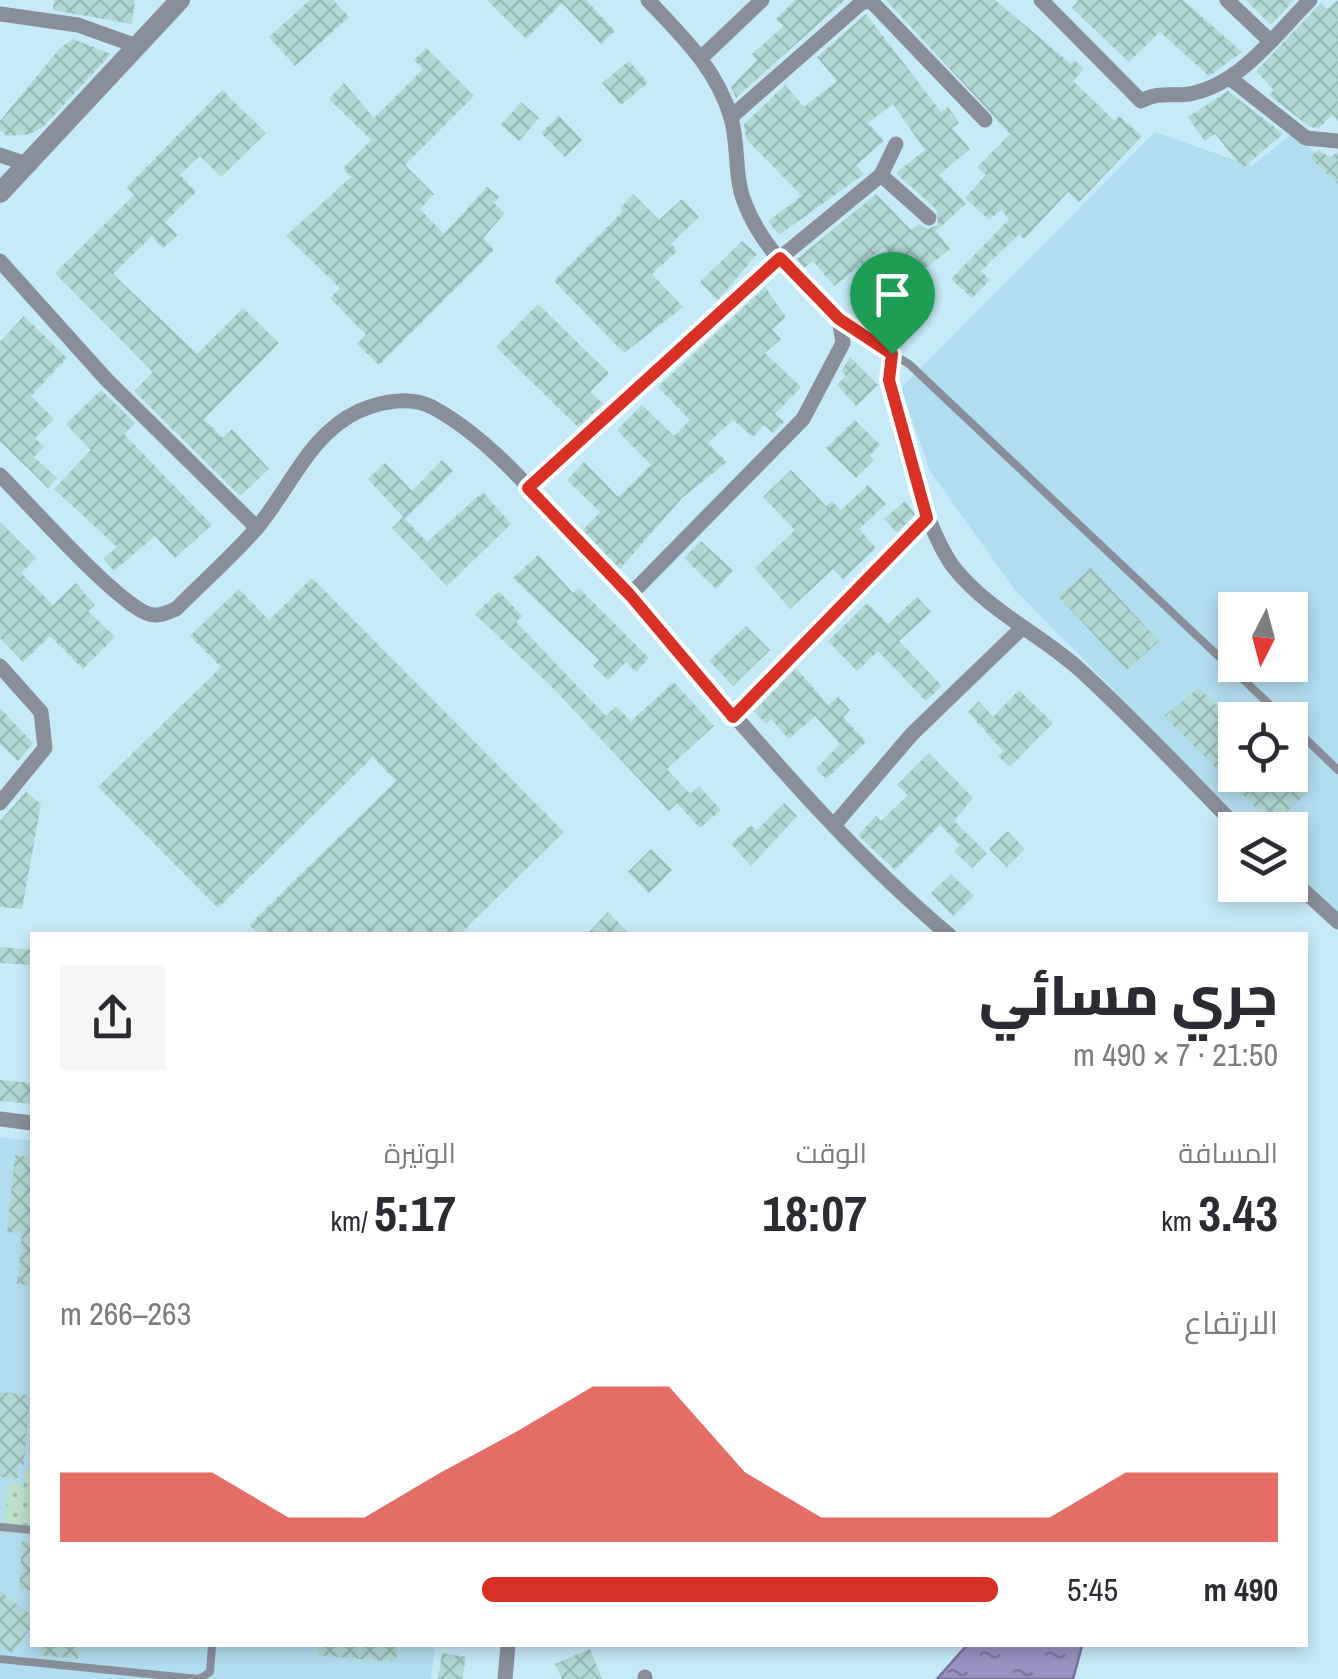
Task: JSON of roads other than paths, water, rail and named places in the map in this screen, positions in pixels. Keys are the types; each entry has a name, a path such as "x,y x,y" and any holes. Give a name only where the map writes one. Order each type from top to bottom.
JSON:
{"street":[{"path":"0,193 30,166 134,45 180,0"},
{"path":"648,0 702,57 731,117 744,204 780,258 839,319 892,354 889,380 927,518 954,568 1022,630 1075,666 1222,812"},
{"path":"702,57 762,0"},
{"path":"1042,0 1141,101 1156,93 1191,94 1231,79 1310,0"},
{"path":"1227,0 1269,40"},
{"path":"731,117 861,4 871,1 984,120"},
{"path":"0,14 78,25 134,45"},
{"path":"1231,79 1306,138 1338,141"},
{"path":"528,488 780,258 881,175 896,144"},
{"path":"0,154 30,166"},
{"path":"881,175 930,218"},
{"path":"0,260 106,379 256,528"},
{"path":"630,595 803,419 842,343 839,319"},
{"path":"0,475 122,596 147,614 160,616 176,609 256,528 329,430 360,411 394,401 429,406 462,426 528,488 630,595 733,717 893,888 945,932"},
{"path":"733,717 927,518"},
{"path":"836,824 912,734 1022,630"},
{"path":"0,666 41,712 44,748 0,803"},
{"path":"1308,894 1338,922"},
{"path":"0,1118 30,1122"},
{"path":"506,1679 508,1647"}],"lane":[{"path":"892,354 909,364 1267,702"},
{"path":"1308,741 1338,770"},
{"path":"0,1527 30,1530"},
{"path":"0,1660 199,1679 210,1672 212,1647"}],"water":[{"path":"965,1647 1082,1647 1073,1679 937,1679"}]}
